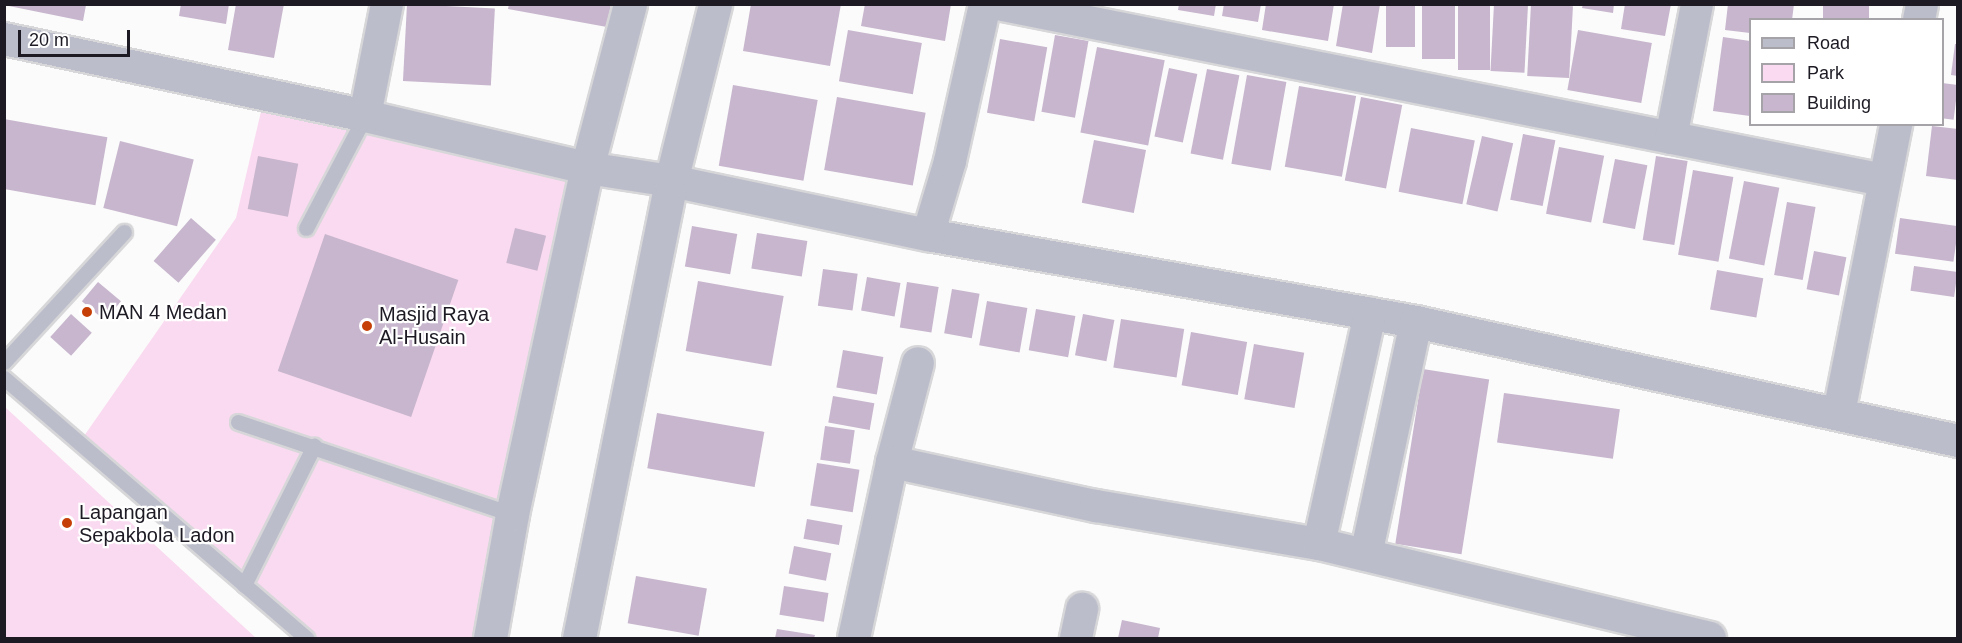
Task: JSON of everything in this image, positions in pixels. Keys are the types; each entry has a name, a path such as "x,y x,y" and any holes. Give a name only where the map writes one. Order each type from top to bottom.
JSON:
{"street":[{"path":"365,116 387,4"},
{"path":"490,639 512,514 587,168 630,4"},
{"path":"579,639 671,181 715,4"},
{"path":"928,235 950,161 985,4"},
{"path":"998,4 1884,180"},
{"path":"1671,138 1697,4"},
{"path":"4,39 365,116 587,168 671,181 928,235 1416,322 1839,413 1958,441"},
{"path":"1839,413 1896,126"},
{"path":"1319,544 1371,314"},
{"path":"1365,555 1416,322"},
{"path":"854,639 892,462 918,363"},
{"path":"892,462 1096,506 1319,544 1710,639"}],"lane":[{"path":"306,228 365,116"},
{"path":"4,362 124,232"},
{"path":"4,378 306,639"},
{"path":"238,422 512,514"},
{"path":"244,585 314,446"}],"green space":[{"path":"263,103 576,180 476,638 317,638 84,436 236,218"},
{"name":"Lapangan Sepakbola Ladon","path":"5,407 256,638 5,638"}],"building":[{"path":"181,4 229,4 226,24 179,16"},
{"path":"236,4 284,4 274,58 228,50"},
{"path":"407,4 495,9 491,86 403,81"},
{"path":"509,4 611,4 607,27 508,9"},
{"path":"751,4 841,4 830,66 743,51"},
{"path":"865,4 951,4 945,41 861,26"},
{"path":"1179,4 1216,4 1214,16 1178,10"},
{"path":"1224,4 1261,4 1258,22 1222,16"},
{"path":"1266,4 1334,4 1328,41 1262,30"},
{"path":"1343,4 1380,4 1372,53 1336,46"},
{"path":"1386,4 1415,4 1415,47 1386,47"},
{"path":"1422,4 1455,4 1455,59 1422,59"},
{"path":"1458,4 1490,4 1490,70 1458,70"},
{"path":"1494,4 1528,6 1524,73 1490,71"},
{"path":"1531,4 1573,6 1569,78 1527,76"},
{"path":"1583,4 1614,4 1613,13 1582,8"},
{"path":"1625,4 1671,4 1665,36 1621,29"},
{"path":"1728,4 1794,4 1792,18 1749,18 1749,33 1725,30"},
{"path":"1823,4 1869,4 1869,18 1823,18"},
{"path":"4,5 86,5 83,21"},
{"path":"848,30 922,43 913,94 839,81"},
{"path":"1578,30 1652,43 1641,103 1567,90"},
{"path":"1055,35 1088,41 1075,118 1041,112"},
{"path":"1723,37 1749,41 1749,116 1713,111"},
{"path":"1000,39 1047,47 1034,121 987,113"},
{"path":"1955,44 1958,44 1958,76 1951,75"},
{"path":"1097,47 1165,60 1148,146 1080,132"},
{"path":"1169,68 1197,74 1183,142 1154,136"},
{"path":"1207,69 1239,75 1223,160 1191,153"},
{"path":"1247,75 1286,82 1271,171 1231,164"},
{"path":"1944,83 1958,85 1954,120 1944,119"},
{"path":"733,85 818,100 803,181 719,166"},
{"path":"1299,86 1356,96 1342,177 1285,167"},
{"path":"837,97 926,113 913,186 824,170"},
{"path":"1361,97 1402,105 1386,188 1345,180"},
{"path":"4,119 107,137 95,205 4,189"},
{"path":"1932,126 1958,129 1958,180 1926,176"},
{"path":"1411,128 1475,140 1462,204 1399,192"},
{"path":"1523,134 1555,140 1543,206 1510,200"},
{"path":"1482,136 1513,143 1497,211 1466,204"},
{"path":"1094,140 1146,150 1134,213 1082,203"},
{"path":"120,141 194,159 177,226 103,208"},
{"path":"1559,147 1604,156 1591,223 1546,214"},
{"path":"258,156 298,164 288,217 248,209"},
{"path":"1656,156 1688,161 1674,245 1643,240"},
{"path":"1615,159 1647,165 1635,229 1603,223"},
{"path":"1693,170 1733,177 1718,262 1678,255"},
{"path":"1744,181 1779,188 1764,265 1729,259"},
{"path":"1787,202 1816,207 1803,280 1774,275"},
{"path":"191,218 216,240 179,283 154,261"},
{"path":"1900,218 1958,226 1953,262 1895,254"},
{"path":"692,226 737,234 730,274 685,266"},
{"path":"515,228 546,236 537,271 506,263"},
{"path":"757,233 807,241 802,277 751,269"},
{"name":"Masjid Raya Al-Husain","path":"325,234 458,280 411,417 278,371"},
{"path":"1814,251 1846,257 1839,296 1807,289"},
{"path":"1914,266 1958,272 1954,297 1911,291"},
{"path":"823,269 858,274 853,311 818,306"},
{"path":"1717,270 1763,278 1756,318 1710,309"},
{"path":"867,277 900,283 895,316 861,310"},
{"path":"698,281 784,296 771,366 686,351"},
{"path":"98,282 121,301 105,320 82,301"},
{"path":"907,282 939,287 931,332 900,327"},
{"path":"952,289 980,294 972,338 944,333"},
{"path":"987,301 1027,308 1020,352 979,345"},
{"path":"1036,309 1075,316 1068,357 1029,350"},
{"path":"71,314 92,333 71,356 50,337"},
{"path":"1083,314 1114,320 1106,361 1075,355"},
{"path":"1121,319 1184,329 1177,377 1113,367"},
{"path":"1191,332 1247,342 1238,395 1182,385"},
{"path":"1254,344 1304,353 1295,408 1244,399"},
{"path":"843,350 883,357 877,395 836,387"},
{"path":"1423,369 1489,379 1461,554 1395,544"},
{"path":"1504,393 1620,409 1613,459 1497,443"},
{"path":"833,396 874,403 870,430 828,423"},
{"path":"657,413 764,432 755,487 647,468"},
{"path":"825,426 855,430 850,464 820,460"},
{"path":"817,463 859,470 853,512 810,505"},
{"path":"807,519 842,525 839,545 804,539"},
{"path":"794,546 831,553 826,581 789,573"},
{"path":"636,576 707,589 699,636 628,623"},
{"path":"784,586 828,593 824,622 779,615"},
{"path":"1122,620 1160,628 1158,638 1118,638"},
{"path":"777,629 815,635 814,638 775,638"}],"place":[{"name":"MAN 4 Medan","path":"87,312"},
{"name":"Masjid Raya Al-Husain","path":"367,326"},
{"name":"Lapangan Sepakbola Ladon","path":"67,523"}]}
